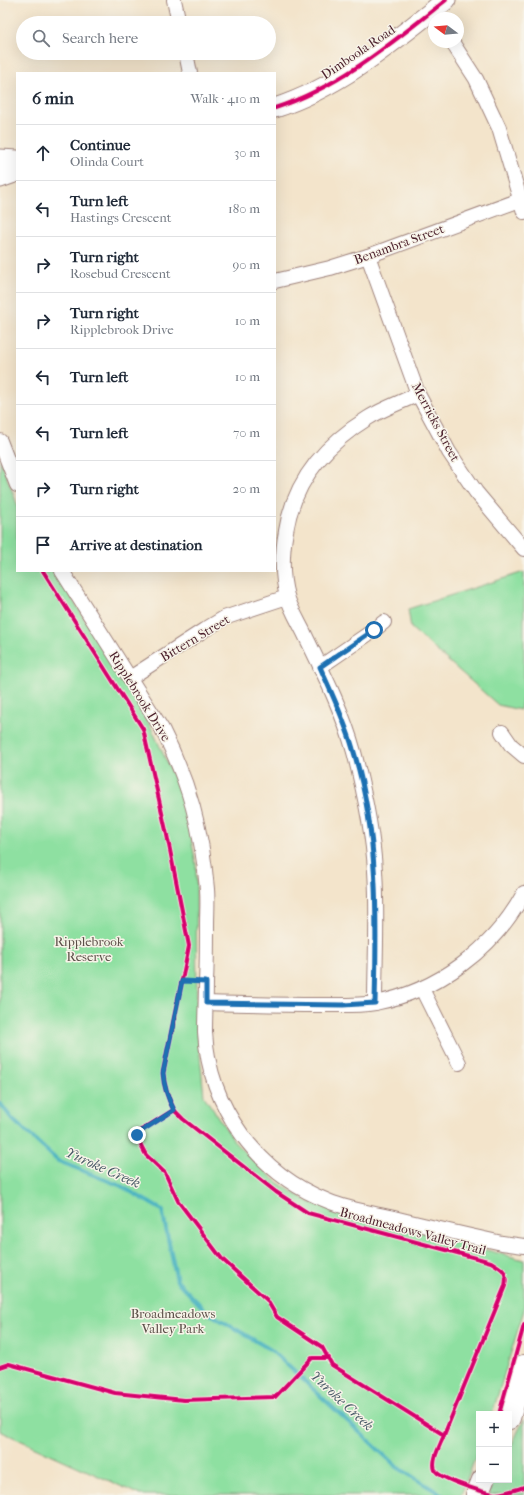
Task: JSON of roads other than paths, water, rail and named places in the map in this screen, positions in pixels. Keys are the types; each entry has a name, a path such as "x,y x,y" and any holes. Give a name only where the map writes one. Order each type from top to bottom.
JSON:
{"main road":[{"path":"511,1411 524,1366"},
{"path":"512,1417 524,1391"}],"street":[{"path":"174,0 177,16"},
{"name":"Dimboola Road","path":"436,12 446,0"},
{"name":"Dimboola Road","path":"276,108 317,91 345,75 428,19"},
{"path":"456,48 476,79 499,128 522,206"},
{"path":"187,60 190,72"},
{"path":"0,159 16,160"},
{"path":"0,178 16,172"},
{"name":"Benambra Street","path":"276,281 330,268 522,206"},
{"name":"Merricks Street","path":"368,256 418,394 449,452 472,486 524,548"},
{"path":"375,1003 375,870 370,827 361,780 353,749 340,712 287,597 283,573 283,546 288,520 295,497 305,478 332,444 352,428 370,417 418,394"},
{"path":"0,442 16,482"},
{"name":"Ripplebrook Drive","path":"63,572 162,728 187,785 197,819 204,858 207,892 205,1031 207,1054 219,1093 229,1115 241,1134 256,1152 286,1180 329,1202 353,1209 502,1243 524,1246"},
{"name":"Bittern Street","path":"130,678 224,618 287,597"},
{"path":"320,667 384,622"},
{"path":"502,732 511,745 524,756"},
{"path":"206,1003 343,1005 375,1003 422,988 450,973 476,953 501,929 524,893"},
{"path":"422,988 459,1063"}],"waterway":[{"name":"Yuroke Creek","path":"0,1103 12,1119 58,1161 121,1186 162,1210 177,1281 207,1312 271,1350 397,1467 442,1495"}],"park label":[{"name":"Ripplebrook Reserve","path":"89,948"},
{"name":"Broadmeadows Valley Park","path":"173,1320"}]}
